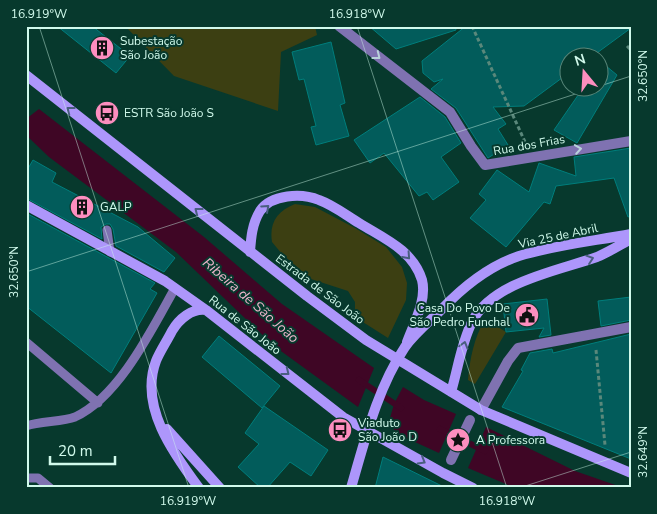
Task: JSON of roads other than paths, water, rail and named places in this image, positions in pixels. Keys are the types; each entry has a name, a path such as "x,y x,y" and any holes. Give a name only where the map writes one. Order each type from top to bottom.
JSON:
{"main road":[{"name":"Estrada de São João","path":"26,75 250,252 366,340 481,410 631,473"},
{"path":"250,252 251,234 260,210 276,199 295,196 319,199 400,248 413,261 422,280 424,295 406,345"},
{"name":"Rua de São João","path":"26,205 174,288 206,310 343,417 472,488"},
{"name":"Via 25 de Abril","path":"351,488 377,404 390,373 406,345 452,298 471,282 494,267 518,256 631,234"},
{"path":"451,392 464,342 472,322 485,302 504,290 600,256 631,238"},
{"path":"198,488 182,466 156,417 152,396 156,362 174,328 187,314 206,310"},
{"path":"156,417 220,488"}],"street":[{"name":"Rua dos Frias","path":"339,26 450,112 485,165 631,141"},
{"path":"481,410 508,361 518,348 631,327"},
{"path":"451,460 470,420"}],"lane":[{"path":"106,230 110,252"},
{"path":"26,426 41,421 74,417 98,403 120,380 174,288"},
{"path":"26,342 98,403"},
{"path":"26,478 38,478 50,488"}],"water":[{"path":"39,109 204,237 282,304 374,368 358,407 274,346 176,252 49,157 26,135 26,119"},
{"path":"403,387 424,400 456,414 439,453 404,437 388,425 394,404"},
{"path":"486,427 575,471 624,488 515,488 468,468"}],"waterway":[{"name":"Ribeira de São João","path":"359,380 401,408"},
{"name":"Ribeira de São João","path":"440,429 485,451"}],"place":[{"name":"Subestação São João","path":"102,48"},
{"name":"ESTR São João S","path":"107,113"},
{"name":"GALP","path":"82,207"},
{"name":"Casa Do Povo De São Pedro Funchal","path":"527,315"},
{"name":"Viaduto São João D","path":"340,430"},
{"name":"A Professora","path":"458,440"}]}
